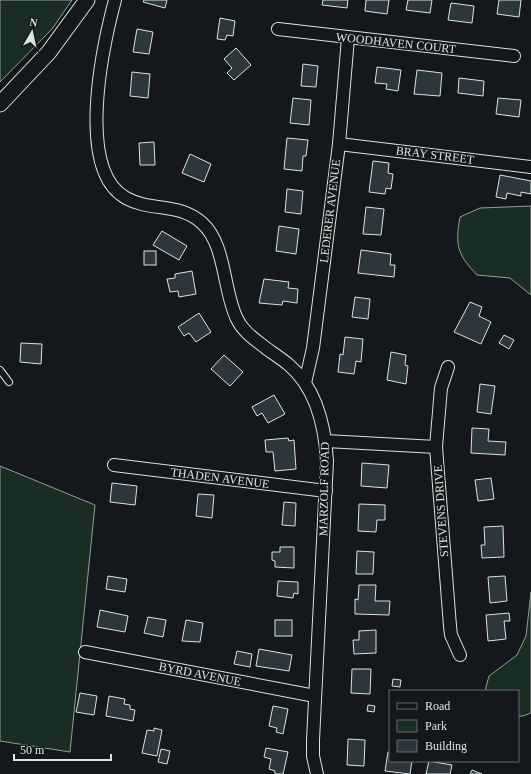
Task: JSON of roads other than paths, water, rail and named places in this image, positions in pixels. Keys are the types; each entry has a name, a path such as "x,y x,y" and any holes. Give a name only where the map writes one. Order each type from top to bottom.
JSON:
{"street":[{"path":"0,104 49,52 87,0"},
{"name":"MARZOLF ROAD","path":"115,0 102,52 98,98 99,150 107,176 119,194 135,202 183,211 192,215 204,224 211,234 218,251 232,308 238,321 247,332 289,366 305,383 315,402 326,441 326,491 313,756 317,774"},
{"name":"WOODHAVEN COURT","path":"278,29 514,56"},
{"name":"LEDERER AVENUE","path":"305,383 313,348 339,144 348,38"},
{"name":"BRAY STREET","path":"339,144 531,167"},
{"name":"STEVENS DRIVE","path":"448,367 441,388 436,447 451,635 460,655"},
{"path":"326,441 436,447"},
{"name":"THADEN AVENUE","path":"114,464 326,491"},
{"name":"BYRD AVENUE","path":"85,652 315,696"}],"lane":[{"path":"0,370 9,382"}]}
